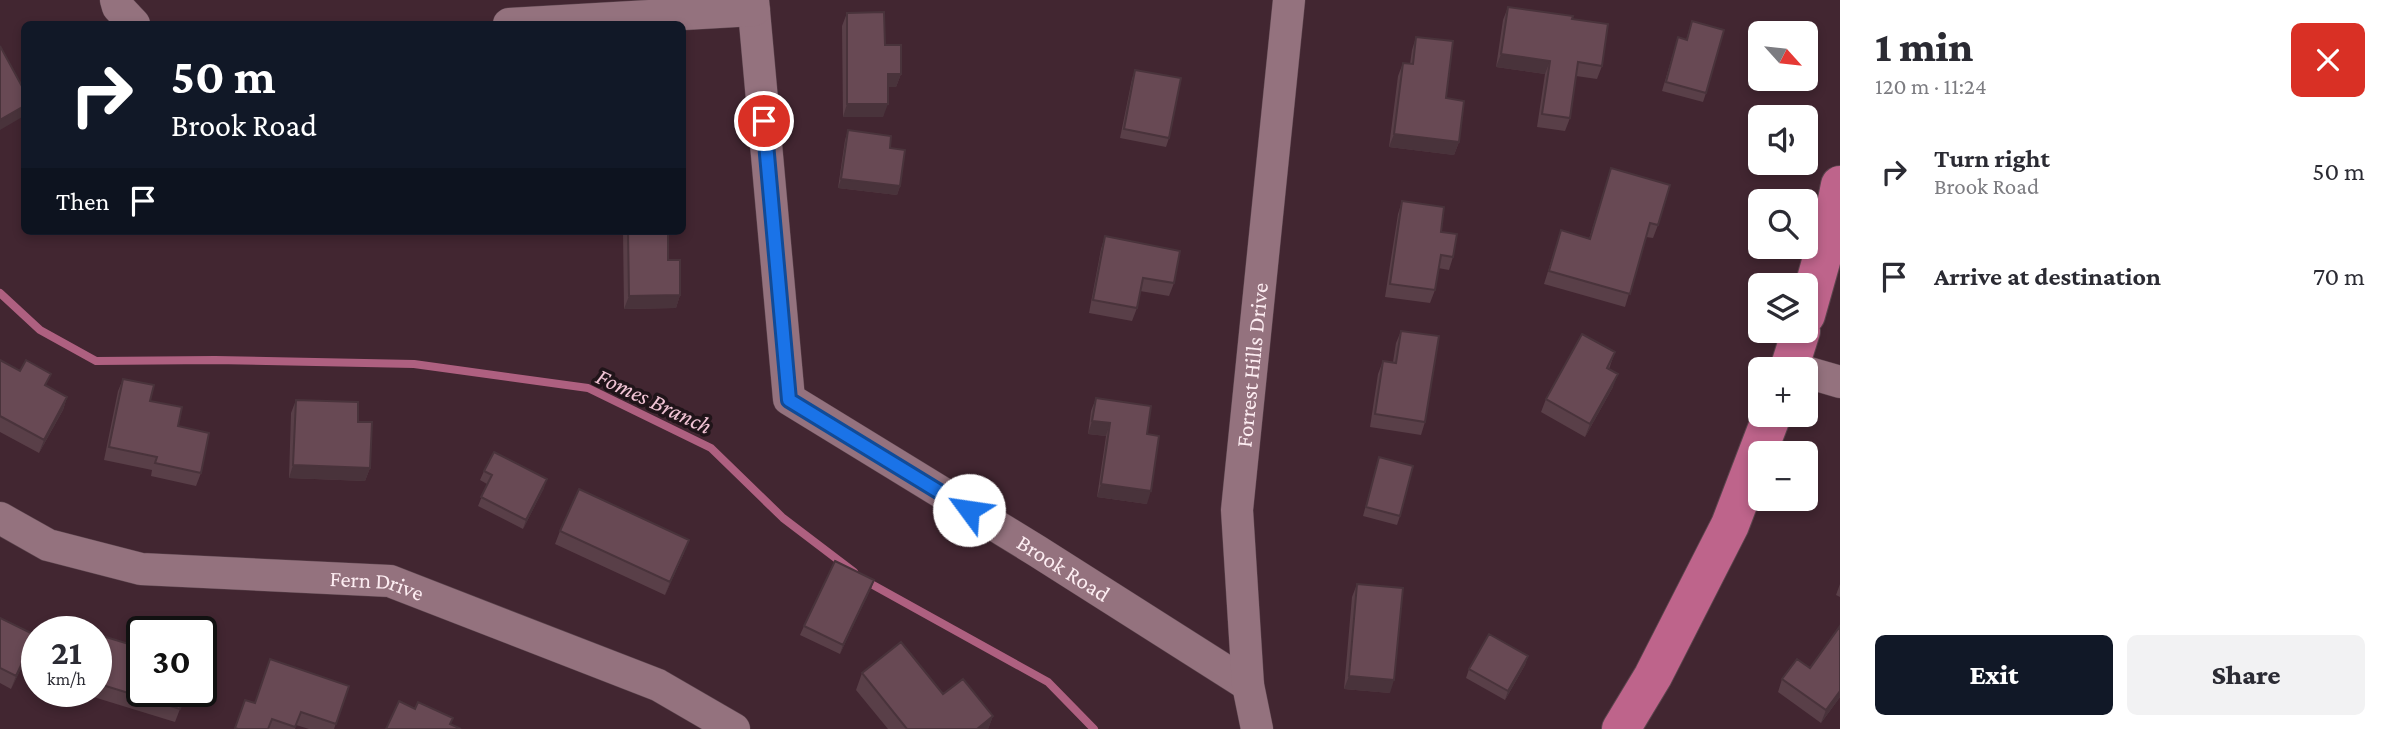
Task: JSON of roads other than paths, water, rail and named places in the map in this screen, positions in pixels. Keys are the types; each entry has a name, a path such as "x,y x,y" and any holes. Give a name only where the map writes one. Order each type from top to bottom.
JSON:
{"highway":[{"path":"1818,273 1840,185"},
{"path":"1621,729 1653,676 1730,525 1767,427"}],"street":[{"path":"116,0 118,7 131,21"},
{"name":"Forrest Hills Drive","path":"1257,729 1248,685 1237,510 1289,0"},
{"path":"548,21 753,5"},
{"name":"Brook Road","path":"753,5 789,400 1037,551 1248,685"},
{"path":"1818,376 1840,382"},
{"name":"Fern Drive","path":"0,518 48,545 141,569 390,580 658,685 734,729"}],"waterway":[{"name":"Fomes Branch","path":"0,293 40,330 96,361 215,360 414,364 588,388 711,448 783,518 854,572"},
{"name":"Fomes Branch","path":"864,580 1048,682 1094,729"}]}
